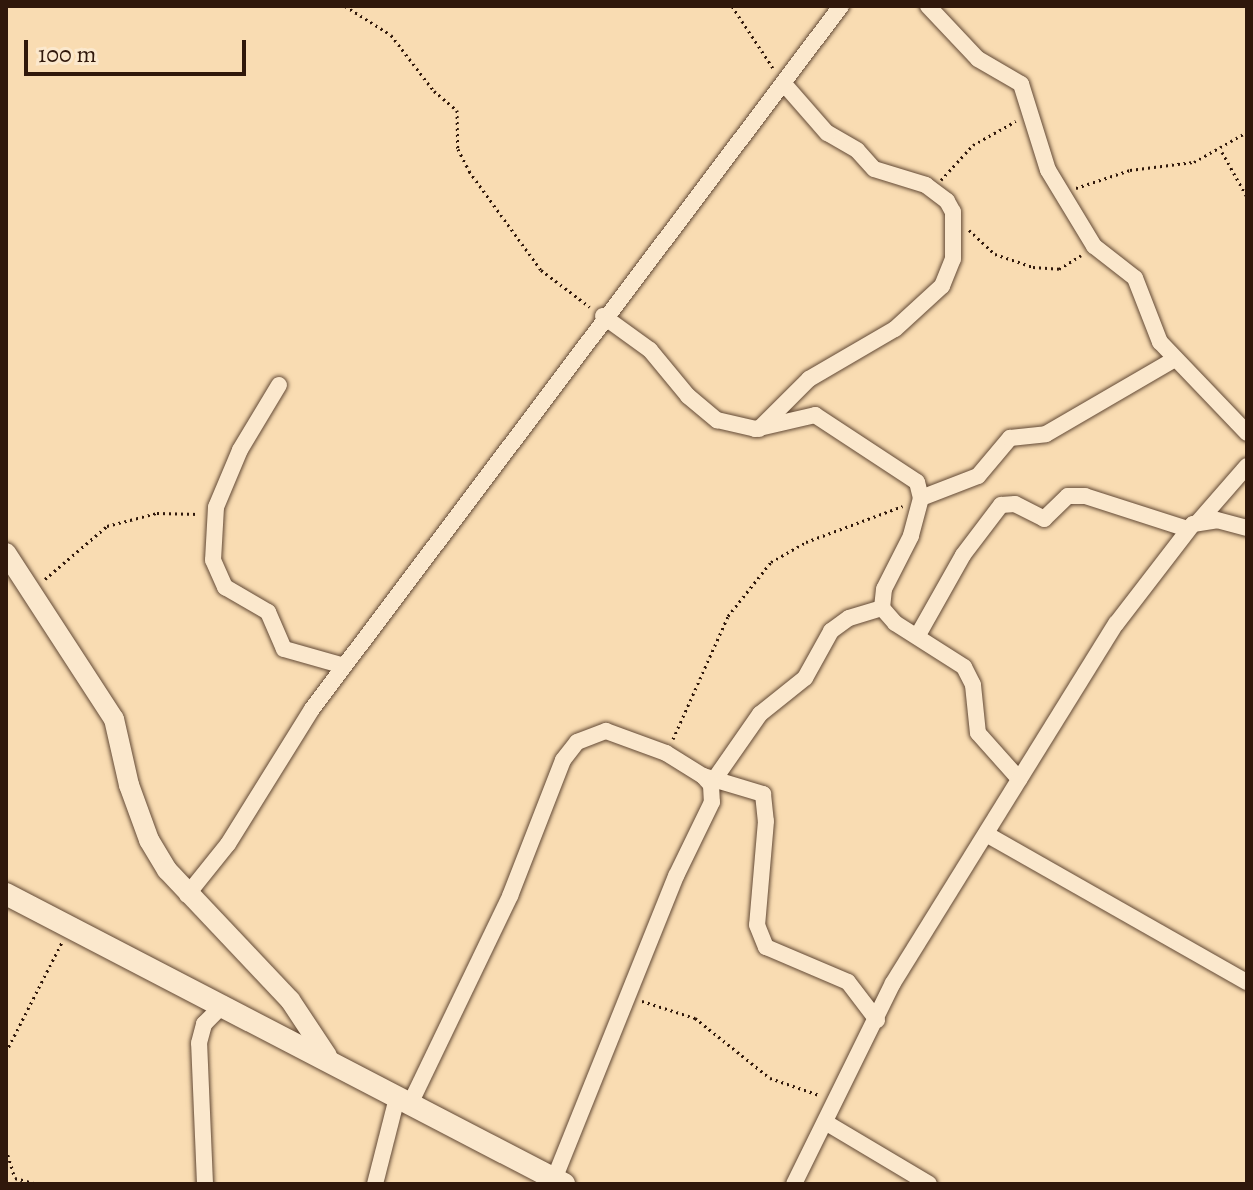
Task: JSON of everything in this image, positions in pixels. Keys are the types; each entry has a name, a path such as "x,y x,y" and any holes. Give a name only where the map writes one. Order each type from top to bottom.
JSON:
{"main road":[{"path":"6,894 327,1056 404,1101 559,1181"}],"street":[{"path":"187,895 228,844 344,666 603,316 785,85 841,6"},
{"path":"927,6 978,59 1021,84 1048,170 1094,246 1135,278 1155,333 1175,359 1211,389 1247,433"},
{"path":"759,429 809,379 895,329 942,286 951,271 953,212 933,188 874,169 857,150 827,133 785,85"},
{"path":"603,316 650,350 704,411 717,420 759,429 815,415 917,482 921,498 911,536 884,589 882,608 895,623 918,635 968,673 978,733 1019,779"},
{"path":"921,498 978,476 1010,438 1046,434 1175,359"},
{"path":"279,385 240,450 215,517 213,560 225,587 268,612 284,649 344,666"},
{"path":"794,1184 838,1101 893,983 1116,624 1193,525 1247,466"},
{"path":"918,635 963,555 1001,505 1015,504 1044,519 1068,496 1085,496 1193,525 1247,528"},
{"path":"6,553 114,719 149,840 187,895 290,1000 327,1056"},
{"path":"709,776 760,714 805,678 831,631 849,618 882,608"},
{"path":"375,1184 404,1101 510,896 563,760 577,742 606,731 666,753 709,776 763,794 757,925 766,947 848,982 877,1020"},
{"path":"559,1181 628,996 712,802 709,776"},
{"path":"986,834 1247,982"},
{"path":"205,1184 199,1043 204,1024 224,1004"},
{"path":"825,1122 929,1184"}],"path":[{"path":"345,6 363,23 391,35 434,91 457,110 458,149 502,218 541,270 603,316"},
{"path":"732,6 785,85"},
{"path":"933,188 973,145 1030,114"},
{"path":"1065,194 1108,176 1194,162 1222,151 1247,132"},
{"path":"1222,151 1247,197"},
{"path":"953,212 995,254 1033,267 1059,269 1094,246"},
{"path":"666,753 728,616 771,562 806,542 921,498"},
{"path":"25,578 52,577 118,522 157,513 215,517"},
{"path":"6,1052 69,926"},
{"path":"628,996 695,1018 782,1085 838,1101"},
{"path":"6,1149 15,1178 38,1184"}]}
